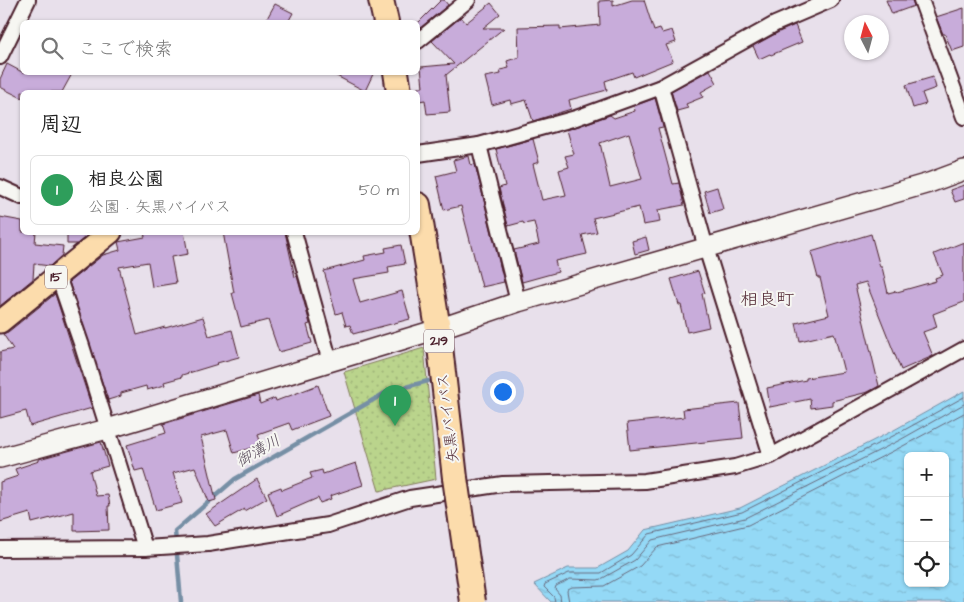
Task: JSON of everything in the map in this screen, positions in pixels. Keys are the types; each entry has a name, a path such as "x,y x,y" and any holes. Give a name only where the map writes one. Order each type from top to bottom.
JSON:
{"highway":[{"path":"382,0 386,20"},
{"path":"396,75 399,90"},
{"name":"矢黒バイパス","path":"420,217 438,329 455,478 473,602"}],"main road":[{"name":"15","path":"0,322 107,235"}],"street":[{"path":"0,57 28,0"},
{"path":"420,39 468,0"},
{"path":"420,154 479,145 576,118 661,87 775,24 831,0"},
{"path":"921,0 964,117"},
{"path":"661,87 706,248 771,456"},
{"path":"479,145 518,302"},
{"path":"0,458 107,429 438,329 518,302 929,183 964,170"},
{"path":"0,187 20,196"},
{"path":"295,235 330,362"},
{"path":"58,276 82,346 145,548"},
{"path":"0,549 145,548 208,544 328,525 420,496 503,484 645,481 735,467 771,456 964,349"}],"green space":[{"path":"424,348 436,479 379,491 344,372"}],"water":[{"path":"964,391 964,602 551,602 534,584 568,568 598,568 628,551 645,530 740,508 894,430"}],"building":[{"path":"441,0 444,0 448,5 420,28 420,21"},
{"path":"613,0 613,6 632,0 644,0 654,31 660,29 662,33 672,30 676,42 666,45 673,61 634,77 632,72 605,81 607,90 569,100 571,109 533,121 526,100 511,104 510,100 492,105 485,77 501,74 500,70 509,68 507,61 519,57 518,27 560,26 560,29 600,25 599,1"},
{"path":"886,0 912,0 914,6 892,14"},
{"path":"491,3 500,14 483,28 504,28 446,75 450,112 427,114 425,100 420,101 420,90 418,90 418,87 423,87 421,67 454,64 432,41 461,17 466,23"},
{"path":"275,4 293,13 289,20 266,20"},
{"path":"964,8 964,47 952,51 936,17"},
{"path":"795,25 802,42 759,59 753,46"},
{"path":"7,64 20,71 20,75 71,75 63,90 20,90 20,97 0,87 0,79"},
{"path":"710,70 717,83 701,92 703,97 686,104 688,108 677,111 671,91"},
{"path":"335,75 373,75 365,90"},
{"path":"933,77 936,88 922,93 926,104 913,108 906,85"},
{"path":"655,98 663,127 658,128 673,184 679,183 684,205 658,210 660,222 643,225 639,207 593,218 597,232 582,235 587,254 555,261 558,272 522,282 514,250 539,244 534,222 524,224 523,222 508,226 499,188 505,186 496,149 533,139 539,162 533,164 542,200 566,195 559,170 569,167 565,156 574,154 567,130 610,115 614,118 635,111 634,106","holes":["629,133 642,179 610,187 600,143"]},
{"path":"469,156 471,165 475,164 504,282 482,287 461,206 444,210 436,176 456,171 453,160"},
{"path":"964,185 964,199 955,202 950,190"},
{"path":"717,187 723,209 710,213 704,191"},
{"path":"0,217 20,221 20,235 36,235 35,243 63,246 62,255 50,266 34,264 33,279 0,306"},
{"path":"871,234 888,293 936,281 935,278 943,275 934,254 964,242 964,302 933,314 937,327 923,332 933,356 901,370 866,282 855,285 879,386 868,392 832,401 832,405 811,408 810,399 770,407 767,388 806,380 806,378 844,372 834,333 800,341 796,323 829,315 820,278 818,278 811,252"},
{"path":"67,235 88,235 77,244 67,244"},
{"path":"145,235 185,235 188,254 171,257 176,283 152,287 148,262 119,267 137,335 203,317 209,336 232,330 239,357 182,375 182,377 164,382 165,385 147,390 146,386 121,393 121,396 108,400 69,282 103,255 120,250 118,242 145,237"},
{"path":"224,235 286,235 295,277 297,276 310,324 307,325 312,343 279,352 268,320 241,327 232,293 234,293"},
{"path":"646,237 649,250 635,254 632,241"},
{"path":"401,245 405,264 388,267 389,273 353,279 360,303 402,291 410,319 353,334 350,325 346,326 342,312 336,314 324,271 365,260 364,256 386,252 385,248"},
{"path":"698,271 705,293 702,294 709,327 687,332 681,305 679,305 671,279"},
{"path":"55,294 92,408 30,426 26,411 0,418 0,352 13,349 3,334"},
{"path":"318,385 329,416 292,430 289,423 258,434 261,445 234,453 227,430 201,437 216,500 209,502 195,467 173,473 182,503 156,510 143,469 135,471 127,445 166,433 163,424 258,395 260,404 275,398 276,401"},
{"path":"739,403 743,438 630,450 627,423 684,417 683,409"},
{"path":"101,442 108,466 90,471 96,496 108,495 110,506 108,506 109,530 74,531 74,512 32,523 30,513 0,522 0,482 18,476 15,469 39,461 39,459"},
{"path":"356,463 363,485 330,496 331,499 320,503 318,498 277,516 268,492 281,487 282,490 312,478 310,473 322,470 323,474"},
{"path":"257,479 267,498 215,526 206,514"}],"waterway":[{"name":"御溝川","path":"181,602 175,531 235,479 387,392 428,381"}],"place":[{"name":"相良公園","path":"395,426"}],"district":[{"name":"相良町","path":"767,299"}]}
